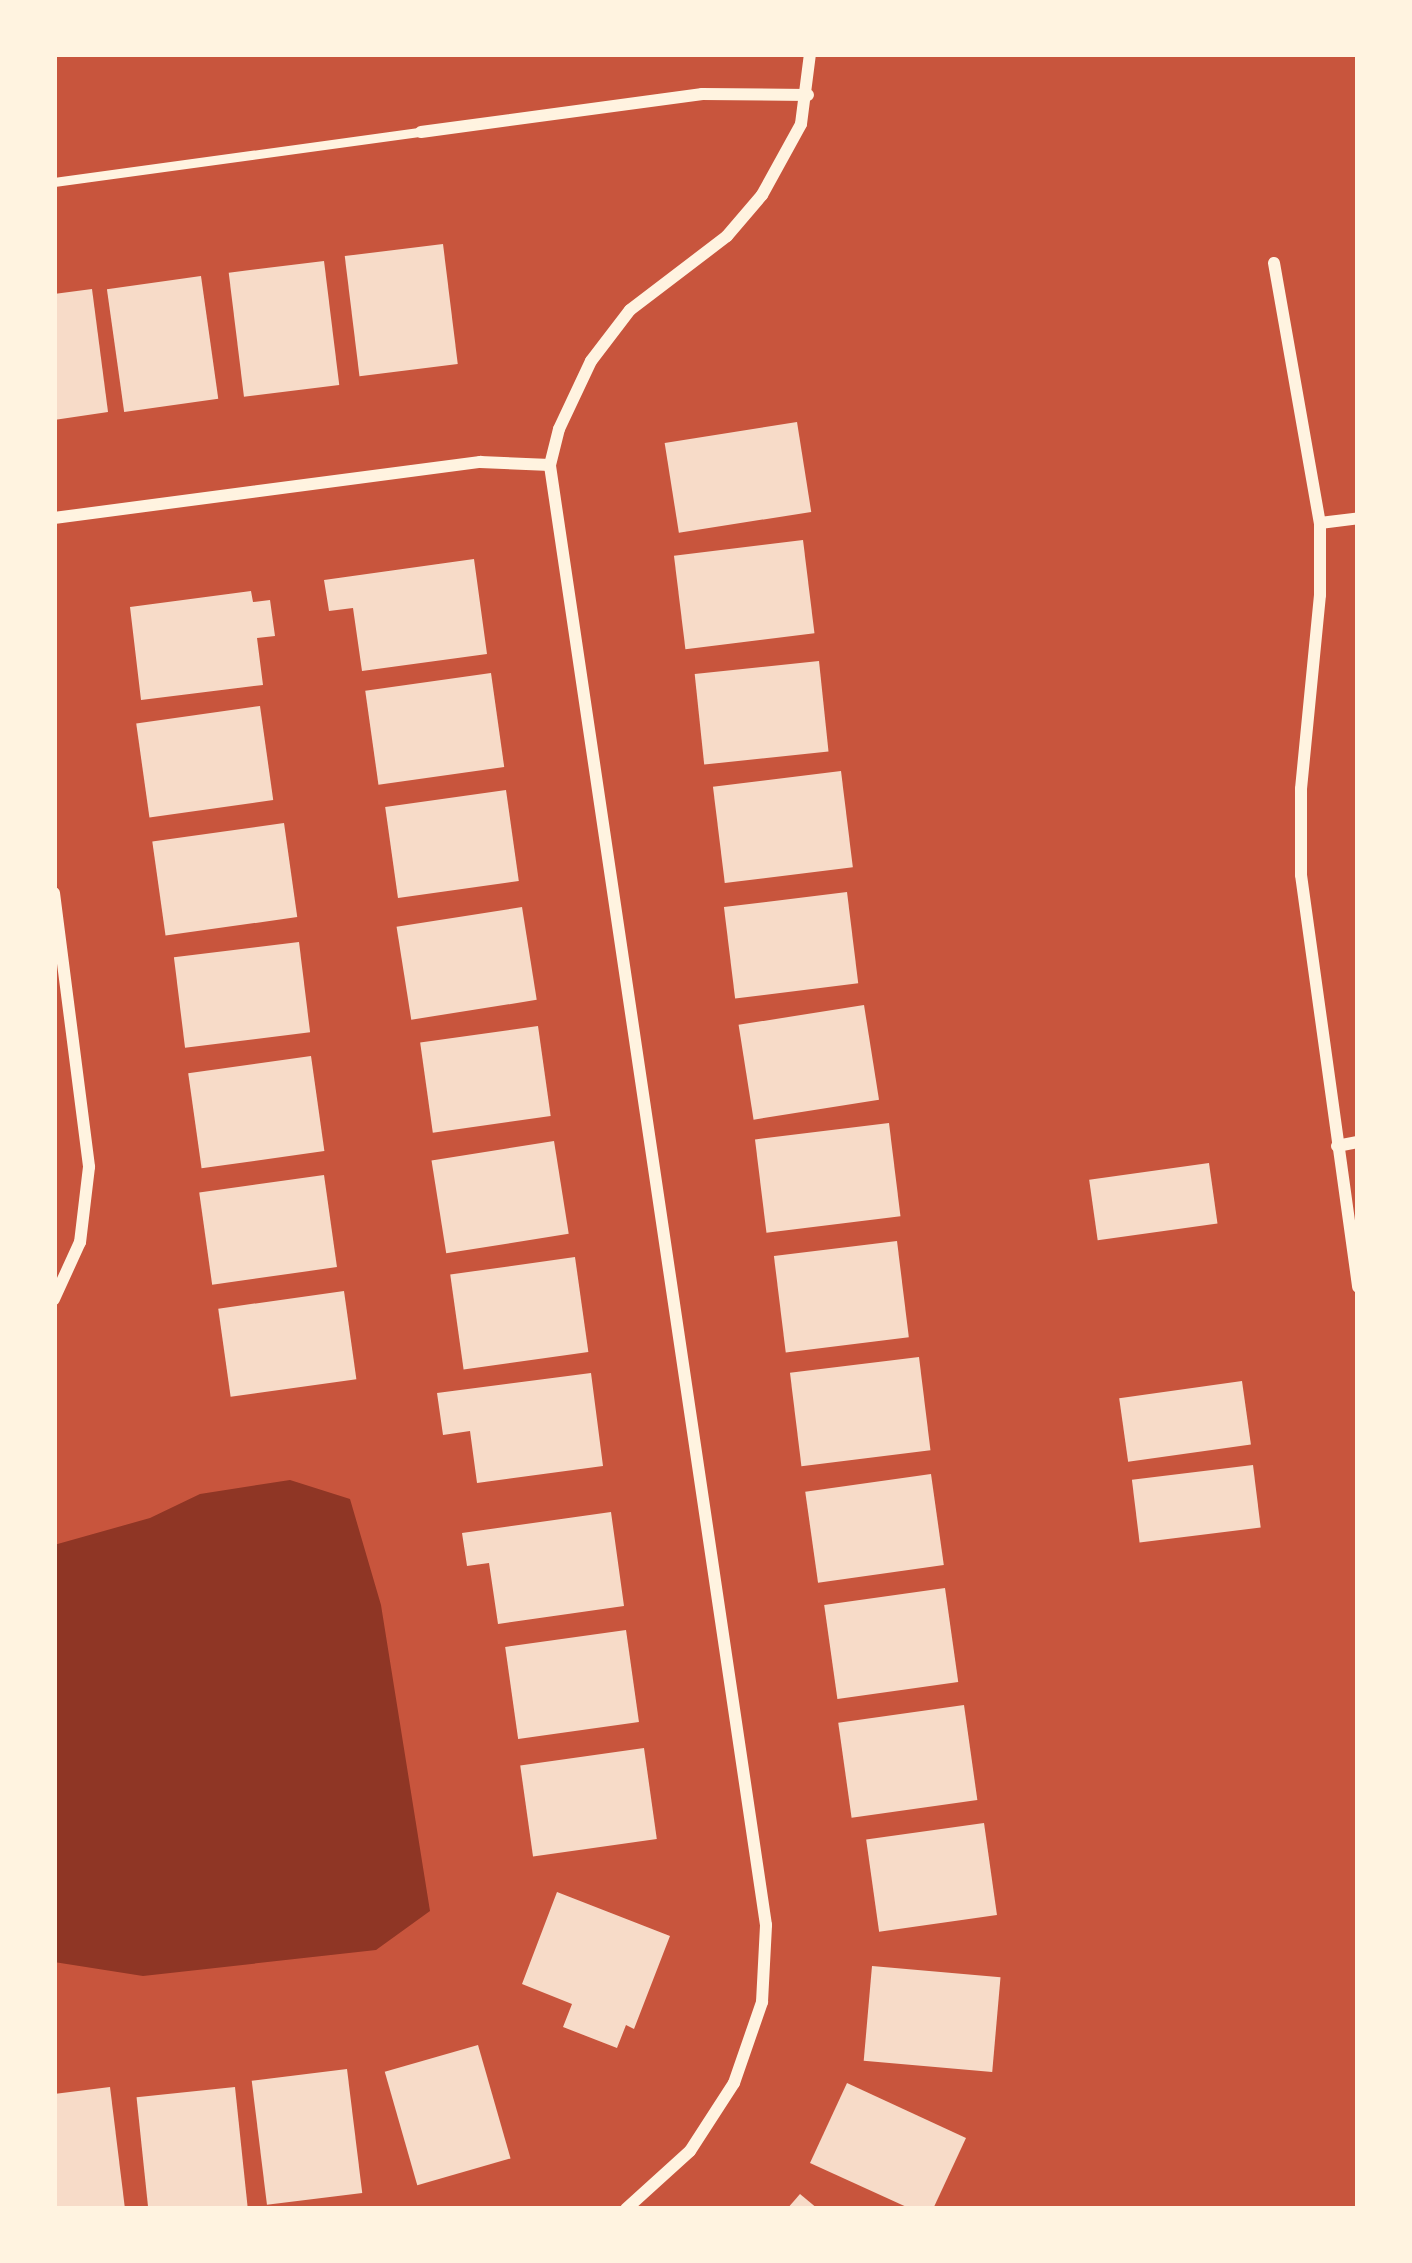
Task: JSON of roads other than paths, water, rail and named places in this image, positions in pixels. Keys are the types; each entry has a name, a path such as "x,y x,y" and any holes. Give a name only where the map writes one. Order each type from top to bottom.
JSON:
{"street":[{"path":"626,2209 690,2151 734,2083 762,2002 766,1925 550,465 559,429 591,361 630,310 727,236 762,195 801,124 810,54"},
{"path":"421,132 702,94 808,95"},
{"path":"1274,262 1320,523 1319,595 1301,790 1301,875 1358,1287"},
{"path":"54,518 480,462 550,465"},
{"path":"1320,523 1358,518"},
{"path":"54,893 89,1167 80,1242 54,1299"},
{"path":"1337,1146 1358,1142"}],"lane":[{"path":"54,182 421,132"}]}
